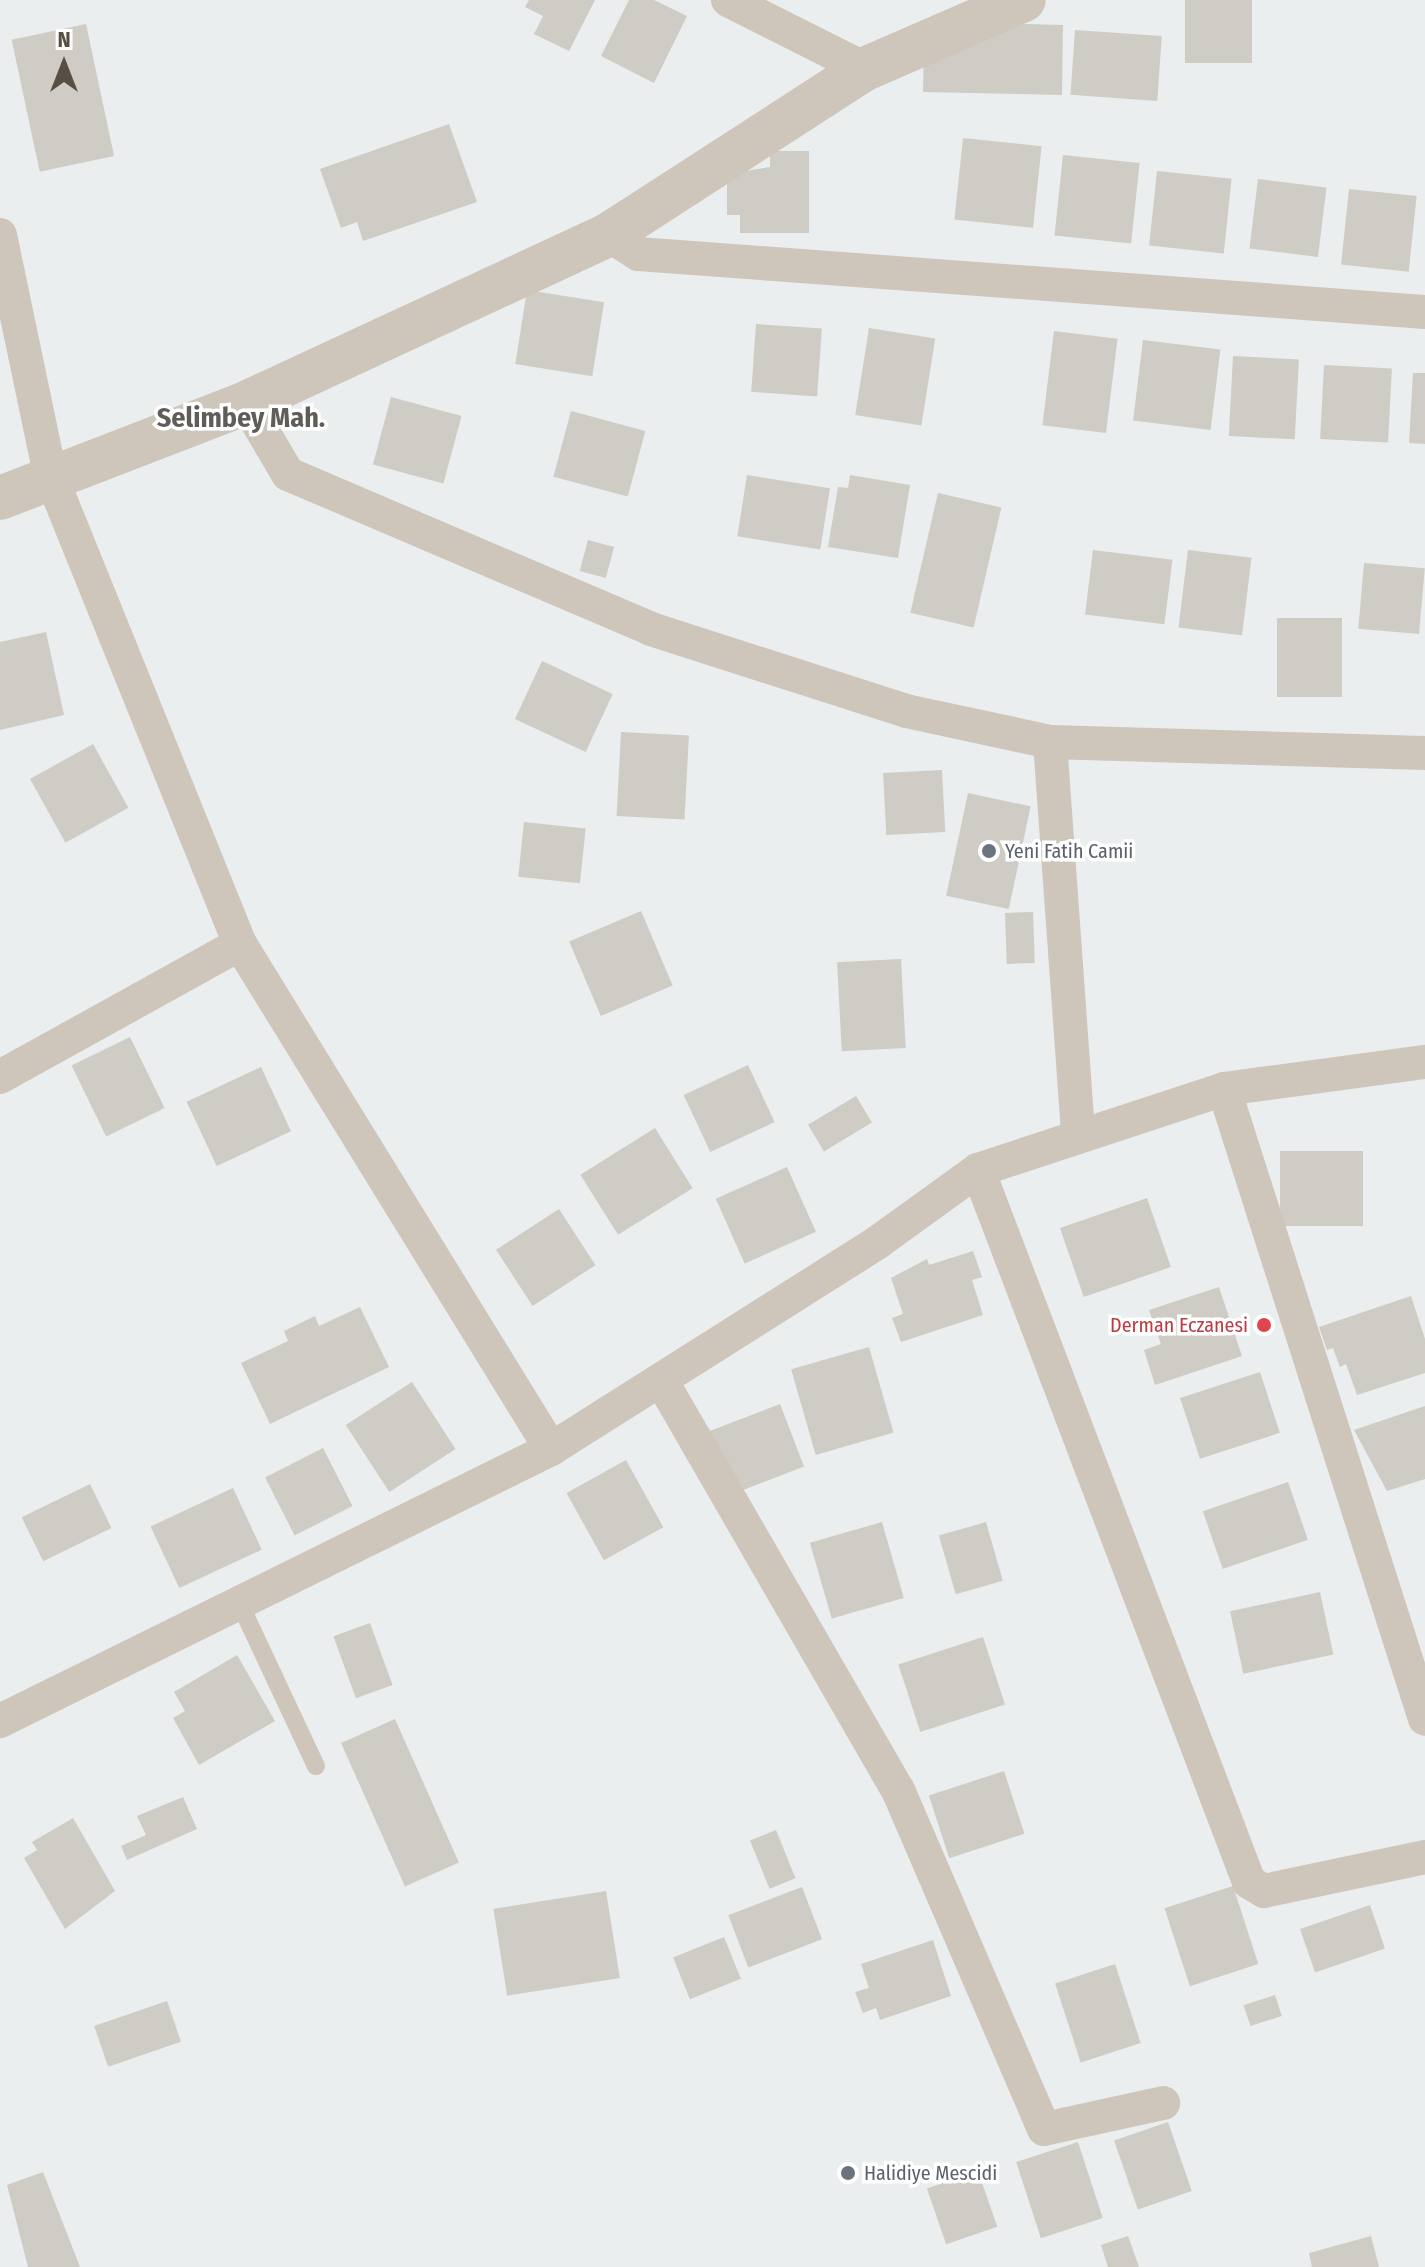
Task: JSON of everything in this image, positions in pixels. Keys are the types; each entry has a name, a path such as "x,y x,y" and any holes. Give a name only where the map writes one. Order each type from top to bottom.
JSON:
{"street":[{"path":"728,0 865,69"},
{"path":"0,498 50,474 246,403 608,235 865,69 1024,0"},
{"path":"0,235 50,474 240,944 551,1449"},
{"path":"608,235 638,254 1425,312"},
{"path":"246,403 288,474 651,629 906,711 1050,742 1425,753"},
{"path":"1050,742 1078,1135"},
{"path":"0,1077 240,944"},
{"path":"0,1721 551,1449 661,1380 978,1170 1224,1089 1425,1062"},
{"path":"1224,1089 1425,1719"},
{"path":"978,1170 1249,1882 1264,1891 1425,1857"},
{"path":"661,1380 898,1790 1044,2129 1163,2103"}],"lane":[{"path":"240,1604 316,1766"}],"building":[{"path":"529,0 595,0 569,51 534,34 543,16 525,7"},
{"path":"629,0 654,0 687,16 654,83 601,56"},
{"path":"1185,0 1252,0 1252,63 1185,63"},
{"path":"988,23 1063,25 1062,95 923,92 924,47"},
{"path":"86,24 114,156 40,172 12,40"},
{"path":"1075,30 1162,36 1157,101 1070,95"},
{"path":"449,124 477,202 363,241 357,222 341,228 320,169"},
{"path":"963,138 1042,146 1033,228 954,220"},
{"path":"770,151 809,151 809,233 740,233 740,215 727,215 727,174 770,167"},
{"path":"1063,155 1140,163 1131,244 1055,236"},
{"path":"1157,171 1232,179 1224,253 1149,246"},
{"path":"1258,179 1326,187 1318,257 1249,248"},
{"path":"1349,189 1417,196 1409,272 1341,265"},
{"path":"527,290 604,302 592,376 515,364"},
{"path":"756,324 822,329 817,396 751,392"},
{"path":"869,328 935,338 921,425 855,415"},
{"path":"1054,331 1118,339 1106,433 1042,425"},
{"path":"1143,340 1220,350 1211,430 1133,420"},
{"path":"1233,356 1299,359 1295,439 1229,436"},
{"path":"1324,365 1392,369 1388,442 1320,439"},
{"path":"1413,373 1425,373 1425,444 1409,443"},
{"path":"391,397 462,416 443,484 373,465"},
{"path":"571,411 645,431 628,497 553,477"},
{"path":"747,475 830,488 820,549 737,536"},
{"path":"850,475 910,485 898,558 828,547 838,487 848,488"},
{"path":"938,493 1001,508 974,627 910,613"},
{"path":"588,540 614,547 606,578 580,571"},
{"path":"1093,550 1172,560 1164,624 1085,615"},
{"path":"1188,550 1252,558 1242,635 1178,627"},
{"path":"1364,563 1425,568 1419,634 1358,629"},
{"path":"1277,618 1342,618 1342,697 1277,697"},
{"path":"46,632 64,715 0,730 0,642"},
{"path":"542,661 613,694 586,752 515,719"},
{"path":"621,732 689,736 685,819 617,816"},
{"path":"93,744 128,808 65,843 30,779"},
{"path":"942,770 945,832 886,835 883,773"},
{"name":"Yeni Fatih Camii","path":"968,793 1031,806 1009,909 946,896"},
{"path":"524,822 586,828 580,883 518,877"},
{"path":"641,911 673,986 601,1016 569,941"},
{"path":"1033,912 1035,963 1007,964 1005,913"},
{"path":"901,959 906,1048 842,1051 837,962"},
{"path":"130,1037 165,1108 106,1136 72,1065"},
{"path":"748,1065 775,1122 710,1152 684,1095"},
{"path":"261,1067 291,1131 217,1166 187,1102"},
{"path":"856,1096 872,1123 824,1151 808,1125"},
{"path":"655,1128 693,1188 618,1235 580,1175"},
{"path":"1280,1151 1363,1151 1363,1226 1280,1226"},
{"path":"787,1167 816,1232 745,1264 716,1199"},
{"path":"1147,1198 1171,1267 1084,1297 1060,1228"},
{"path":"559,1209 595,1265 533,1306 496,1250"},
{"path":"973,1251 982,1277 972,1280 983,1315 901,1342 892,1318 903,1314 891,1278 927,1259 929,1265"},
{"path":"1219,1287 1242,1356 1155,1385 1144,1350 1161,1344 1149,1310"},
{"path":"1411,1296 1425,1339 1425,1373 1357,1395 1346,1364 1340,1367 1333,1348 1327,1350 1319,1327"},
{"path":"360,1307 389,1367 270,1424 241,1363 288,1341 284,1331 315,1316 319,1326"},
{"path":"869,1347 894,1433 816,1455 791,1369"},
{"path":"1260,1372 1280,1433 1200,1459 1180,1398"},
{"path":"412,1382 456,1449 389,1492 346,1425"},
{"path":"780,1404 804,1467 733,1494 709,1431"},
{"path":"1425,1406 1425,1479 1387,1491 1354,1430"},
{"path":"323,1448 353,1506 295,1535 265,1478"},
{"path":"626,1460 663,1527 604,1560 567,1493"},
{"path":"1288,1482 1308,1540 1223,1569 1203,1511"},
{"path":"90,1484 111,1528 43,1561 22,1517"},
{"path":"233,1488 262,1550 179,1588 151,1526"},
{"path":"882,1522 904,1598 832,1619 810,1543"},
{"path":"986,1522 1003,1581 956,1594 939,1536"},
{"path":"1320,1592 1333,1655 1243,1674 1230,1611"},
{"path":"370,1623 393,1685 356,1698 333,1636"},
{"path":"983,1637 1005,1705 920,1732 898,1665"},
{"path":"237,1655 275,1721 199,1765 173,1718 185,1711 174,1692"},
{"path":"395,1719 459,1862 405,1886 341,1743"},
{"path":"1004,1771 1024,1834 949,1858 929,1795"},
{"path":"183,1797 197,1829 127,1860 121,1846 146,1835 137,1816"},
{"path":"73,1818 115,1891 65,1929 24,1858 37,1850 32,1842"},
{"path":"776,1830 795,1878 770,1889 750,1840"},
{"path":"1233,1886 1258,1964 1190,1986 1165,1908"},
{"path":"802,1887 822,1939 748,1968 728,1915"},
{"path":"606,1891 620,1978 507,1996 493,1909"},
{"path":"1370,1905 1385,1948 1315,1973 1300,1929"},
{"path":"724,1937 741,1979 690,1999 673,1958"},
{"path":"933,1940 951,1996 880,2020 876,2008 863,2013 855,1992 869,1988 861,1964"},
{"path":"1115,1964 1141,2043 1081,2062 1055,1983"},
{"path":"1275,1995 1282,2016 1250,2026 1244,2005"},
{"path":"167,2001 181,2042 108,2067 94,2026"},
{"path":"1168,2122 1192,2191 1138,2210 1114,2141"},
{"path":"1078,2142 1103,2218 1041,2238 1016,2162"},
{"path":"978,2171 997,2227 946,2244 927,2189"},
{"path":"43,2172 80,2267 28,2267 7,2185"},
{"path":"1128,2236 1139,2267 1108,2267 1101,2245"},
{"path":"1371,2236 1379,2267 1312,2267 1309,2253"}],"place":[{"name":"Yeni Fatih Camii","path":"989,851"},
{"name":"Derman Eczanesi","path":"1264,1325"},
{"name":"Halidiye Mescidi","path":"848,2173"}],"district":[{"name":"Selimbey Mah.","path":"241,418"}]}
